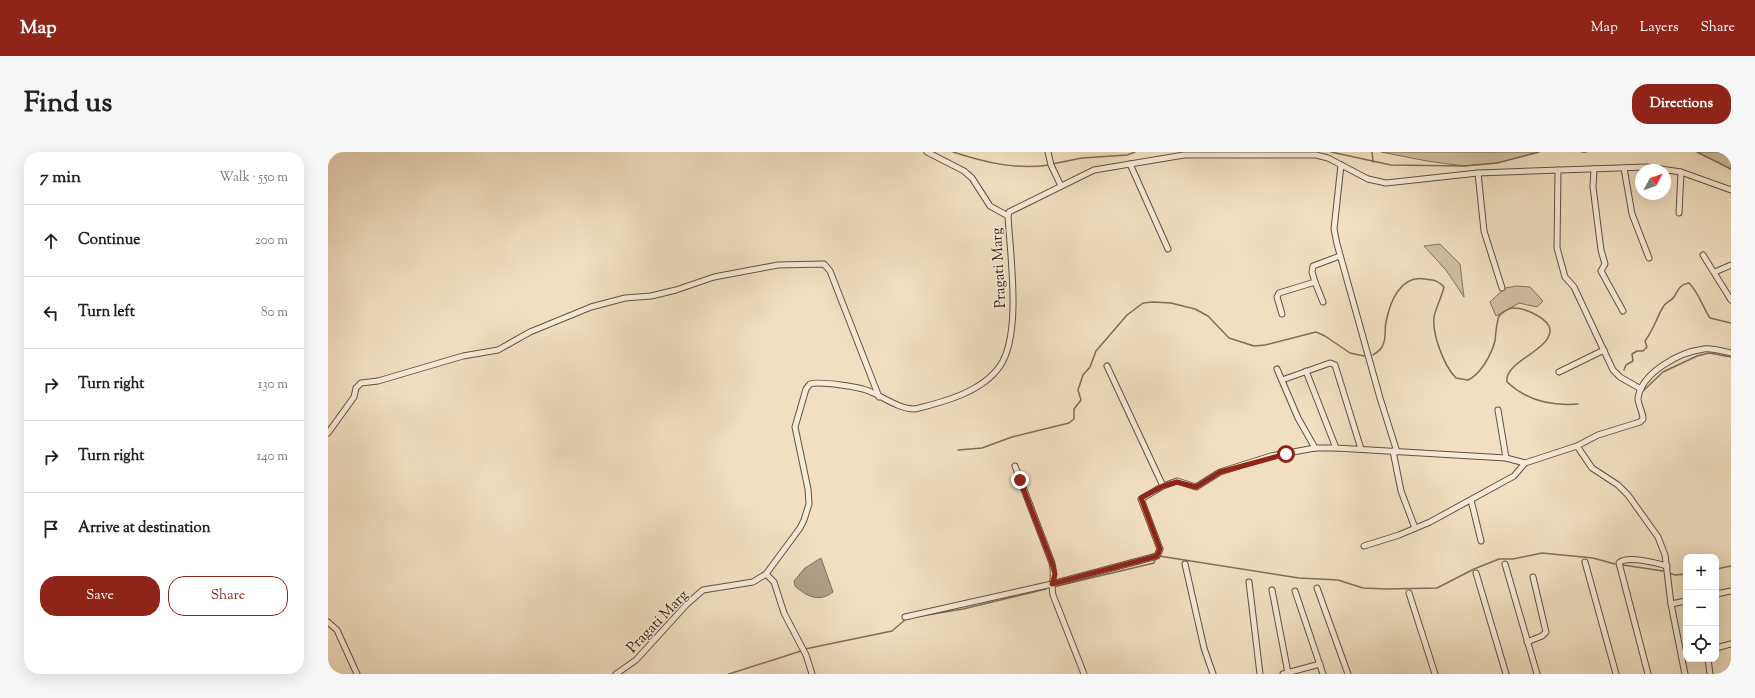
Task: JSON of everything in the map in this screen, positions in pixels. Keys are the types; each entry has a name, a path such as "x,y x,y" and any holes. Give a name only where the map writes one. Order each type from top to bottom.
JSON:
{"street":[{"path":"927,152 964,171 972,178 990,206 1008,216"},
{"path":"1048,152 1051,165 1061,186"},
{"name":"Pragati Marg","path":"616,674 636,660 687,604 704,590 753,582 766,574 800,528 807,511 808,489 795,427 806,389 810,384 827,384 862,388 879,397 909,409 915,409 966,392 981,383 1000,366 1007,353 1011,340 1013,316 1008,216 1010,211 1094,170 1184,153 1316,155 1340,165 1368,180 1386,183 1478,173 1647,167 1681,172 1731,190"},
{"path":"1130,164 1168,249"},
{"path":"1340,165 1334,229 1340,256 1395,451 1401,491 1415,528"},
{"path":"1624,168 1632,214 1649,258"},
{"path":"1594,169 1593,187 1601,250 1605,264 1601,271 1623,311"},
{"path":"1558,170 1558,248 1565,277 1573,284 1616,374 1641,389"},
{"path":"1678,213 1681,172"},
{"path":"1478,173 1484,231 1502,288"},
{"path":"1323,302 1312,272 1313,266 1340,256"},
{"path":"1703,256 1715,272 1731,300"},
{"path":"328,433 354,397 356,388 361,383 392,377 464,356 498,350 530,332 592,307 625,298 651,296 676,290 714,277 778,265 824,264 830,271 879,397"},
{"path":"1715,272 1731,265"},
{"path":"1282,314 1277,298 1279,293 1315,282"},
{"path":"1364,546 1415,528 1471,500 1514,476 1525,463 1577,446 1598,435 1643,419 1638,400 1641,389 1650,376 1672,359 1702,349 1731,353"},
{"path":"1559,372 1604,350"},
{"path":"1282,380 1330,363 1335,365 1361,449"},
{"path":"1107,366 1163,486"},
{"path":"1277,369 1298,418 1315,448"},
{"path":"1306,371 1336,448"},
{"path":"1498,410 1506,458"},
{"path":"1577,446 1592,468 1618,485 1628,495 1651,525 1665,555 1672,604 1685,674"},
{"path":"905,618 1052,584 1157,556 1160,549 1141,498 1163,486 1179,482 1196,487 1220,472 1271,456 1315,448 1336,448 1506,458 1525,463"},
{"path":"1015,466 1052,563 1055,574 1052,584 1050,585 1084,674"},
{"path":"1471,500 1481,541"},
{"path":"1648,674 1619,563 1620,560 1645,561 1667,566"},
{"path":"1586,562 1616,674"},
{"path":"1185,564 1204,648 1213,674"},
{"path":"1505,564 1537,674"},
{"path":"1476,573 1506,674"},
{"path":"766,574 774,582 784,613 806,654 812,674"},
{"path":"1527,642 1542,636 1546,632 1533,577"},
{"path":"1249,582 1260,674"},
{"path":"1317,588 1348,674"},
{"path":"1272,590 1285,673 1320,664"},
{"path":"1295,591 1323,674"},
{"path":"1719,593 1731,591"},
{"path":"1409,593 1435,674"},
{"path":"1672,604 1683,602"},
{"path":"328,622 337,630 357,674"},
{"path":"1719,647 1731,644"},
{"path":"1708,662 1710,674"}],"shaded area":[{"path":"1381,152 1539,152 1497,163 1464,166 1427,161"},
{"path":"1697,152 1731,152 1731,169"},
{"path":"1440,244 1460,264 1464,297 1446,270 1424,246"},
{"path":"1517,286 1530,287 1543,301 1537,307 1519,303 1496,316 1490,302 1505,288"},
{"path":"821,558 833,592 818,598 799,590 795,586 794,581 805,568"}],"waterway":[{"path":"953,152 976,159 1012,166 1049,165"},
{"path":"1052,164 1082,158 1127,155 1135,152"},
{"path":"1331,152 1391,165 1464,166 1497,163 1539,152"},
{"path":"1372,152 1373,162"},
{"path":"1697,152 1731,169"},
{"path":"1373,355 1384,344 1385,325 1390,306 1398,292 1409,281 1416,279 1433,280 1444,287 1434,317 1437,341 1447,366 1456,378 1468,380 1481,369 1488,358 1495,341 1499,316 1508,309 1517,308 1542,318 1549,327 1550,332 1542,345 1512,369 1508,375 1507,382 1522,393 1549,403 1578,404"},
{"path":"1624,370 1626,365 1633,361 1632,354 1637,351 1643,351 1647,347 1645,341 1663,307 1673,298 1683,285 1689,283 1698,295 1710,318 1731,323"},
{"path":"958,450 982,448 1012,437 1069,423 1074,419 1074,409 1081,400 1078,390 1083,375 1090,367 1096,351 1127,315 1143,303 1171,303 1195,309 1208,316 1229,338 1254,346 1265,345 1316,332 1325,336 1350,353 1364,356"},
{"path":"1644,390 1663,372 1697,356 1709,353 1731,357"},
{"path":"1159,556 1299,578 1338,580 1363,588 1387,589 1437,588 1474,569 1499,559 1513,559 1542,553 1593,558 1615,564"},
{"path":"1053,587 1154,563 1156,557"},
{"path":"1623,565 1663,571"},
{"path":"1719,568 1731,566"},
{"path":"1669,573 1675,575 1683,574"},
{"path":"921,616 963,609 1046,589"},
{"path":"805,649 892,631 906,619"},
{"path":"729,674 801,651"}],"route":[{"path":"1020,480 1052,563 1055,574 1052,584 1157,556 1160,549 1141,498 1163,486 1177,482 1182,482 1189,486 1196,487 1220,472 1271,456 1286,454"}]}
